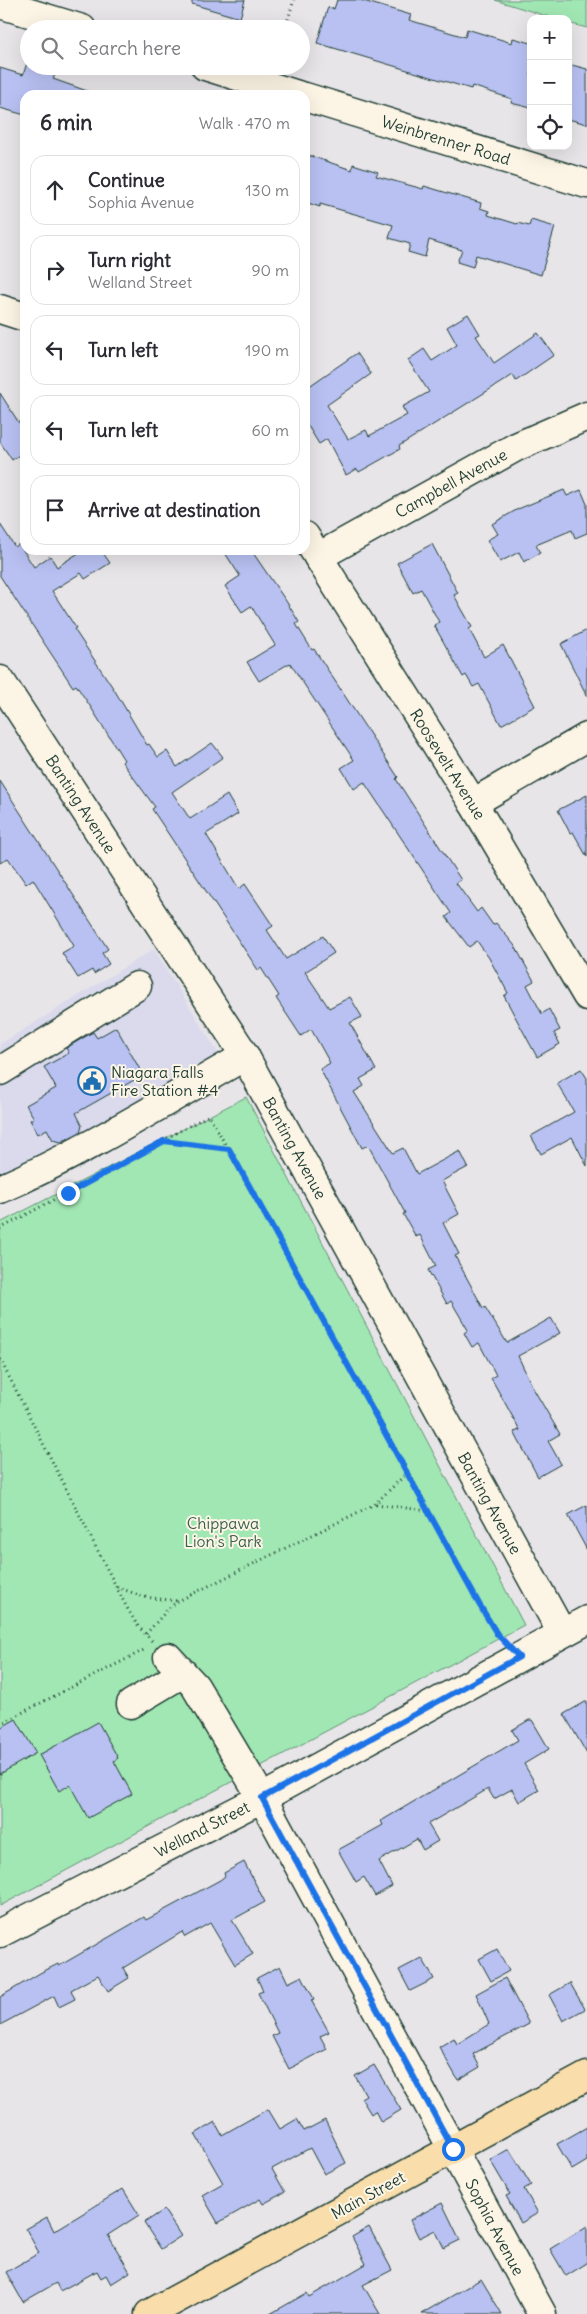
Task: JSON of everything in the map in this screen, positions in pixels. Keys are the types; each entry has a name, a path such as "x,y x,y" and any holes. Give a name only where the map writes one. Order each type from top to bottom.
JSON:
{"main road":[{"name":"Main Street","path":"163,2311 587,2076"}],"street":[{"path":"0,4 52,20"},
{"path":"234,75 282,90"},
{"name":"Weinbrenner Road","path":"310,99 587,184"},
{"path":"0,309 20,315"},
{"name":"Campbell Avenue","path":"312,546 516,447 587,416"},
{"name":"Roosevelt Avenue","path":"312,546 473,803 587,996"},
{"name":"Banting Avenue","path":"0,680 244,1056 562,1633"},
{"path":"473,803 587,738"},
{"path":"0,1071 138,986"},
{"path":"0,1190 94,1143 244,1056"},
{"name":"Welland Street","path":"0,1933 262,1798 587,1620"},
{"name":"Sophia Avenue","path":"131,1704 176,1665 195,1686 262,1798 542,2314"}],"path":[{"path":"288,20 294,0"},
{"path":"0,1229 209,1115 494,1629 519,1657"},
{"path":"164,1141 229,1149"},
{"path":"0,1359 137,1625 156,1644 0,1724"},
{"path":"146,1634 169,1608 178,1601 376,1504 408,1472"},
{"path":"376,1504 429,1511"},
{"path":"117,1587 144,1597 178,1601"}],"shaded area":[{"path":"154,949 232,1075 0,1203 0,1044"}],"green space":[{"path":"495,0 587,0 587,28 572,24 572,15 543,15"},
{"name":"Chippawa Lion's Park","path":"246,1097 524,1625 0,1906 0,1223"}],"building":[{"path":"192,0 245,0 240,18 192,4"},
{"path":"337,0 360,0 411,15 409,20 465,37 467,29 512,43 513,38 527,42 527,107 511,103 512,99 472,86 471,89 317,43 328,7 334,9"},
{"path":"572,65 587,69 587,124 572,120"},
{"path":"0,68 20,75 55,75 53,79 84,90 20,90 20,114 0,108"},
{"path":"310,156 352,170 353,164 378,172 376,176 423,189 424,186 481,203 480,208 489,211 488,215 517,224 529,226 531,220 555,227 541,275 476,255 473,267 457,262 462,250 429,240 425,257 408,252 410,244 389,238 393,225 320,204 320,207 310,204"},
{"path":"468,314 480,334 476,336 494,363 538,333 554,355 516,381 513,375 399,446 400,449 359,472 357,469 346,475 327,439 319,444 310,429 310,386 357,353 371,374 327,405 348,439 366,430 369,436 407,415 402,407 429,392 408,360 424,349 432,361 457,345 447,327"},
{"path":"0,393 20,422 20,454 12,460 0,442"},
{"path":"564,490 567,496 581,490 587,504 587,533 575,538 572,530 536,545 540,553 524,562 519,552 500,562 487,540 498,534 492,524 518,509"},
{"path":"0,524 15,547 19,544 20,546 20,555 26,555 34,567 50,556 57,567 75,555 104,555 110,563 85,579 81,573 52,591 147,745 149,744 158,757 167,751 177,767 212,743 223,757 172,792 190,819 227,795 238,814 206,834 239,889 245,884 273,926 267,930 286,959 323,936 334,953 305,972 329,1008 350,997 362,1017 350,1023 376,1070 360,1079 364,1086 354,1092 393,1153 403,1148 417,1174 460,1151 468,1167 442,1181 459,1214 443,1223 459,1254 455,1256 483,1308 485,1307 507,1343 551,1318 560,1333 518,1356 533,1388 560,1434 548,1441 561,1464 538,1477 514,1432 520,1430 491,1378 496,1375 479,1343 472,1347 464,1333 468,1330 451,1301 447,1304 428,1270 436,1266 420,1235 416,1237 368,1145 362,1148 320,1069 330,1063 311,1029 301,1036 276,998 279,996 261,968 258,970 152,809 155,807 122,762 124,760 90,706 76,685 73,687 0,576"},
{"path":"432,544 458,593 454,595 472,627 469,629 484,657 503,645 535,706 501,725 479,684 473,687 466,675 463,677 434,625 439,622 421,589 413,593 397,563"},
{"path":"226,555 254,555 299,622 296,624 312,650 314,649 398,777 396,779 461,880 456,883 477,912 481,908 493,925 496,923 515,946 534,981 527,985 542,1014 549,1009 560,1030 554,1033 560,1044 537,1057 504,996 508,993 489,958 477,941 469,947 446,917 451,913 364,782 354,789 341,768 354,760 290,663 259,681 247,662 275,645 251,606 242,612 225,586 240,576"},
{"path":"587,630 587,696 561,644"},
{"path":"0,781 108,949 102,953 109,964 94,974 92,970 78,978 62,953 74,946 33,879 26,884 8,858 0,863"},
{"path":"587,795 587,857 573,832 570,833 558,810"},
{"name":"Niagara Falls Fire Station #4","path":"116,1027 143,1075 76,1113 82,1125 80,1132 61,1142 53,1140 47,1129 38,1134 30,1120 34,1118 26,1105 56,1088 44,1067 69,1053 66,1048 93,1032 97,1038"},
{"path":"581,1069 587,1078 587,1166 572,1137 541,1154 531,1136 574,1112 557,1083"},
{"path":"587,1505 587,1550 568,1515"},
{"path":"587,1701 587,1754 564,1714"},
{"path":"16,1719 36,1753 0,1774 0,1728"},
{"path":"532,1720 549,1749 524,1764 539,1790 519,1802 512,1789 494,1799 488,1789 428,1824 438,1841 423,1850 417,1839 379,1861 392,1886 375,1896 364,1877 356,1882 338,1850 383,1825 381,1821 518,1740 512,1730"},
{"path":"98,1722 118,1758 114,1761 132,1794 88,1818 70,1785 59,1791 39,1755"},
{"path":"244,1862 265,1902 232,1920 253,1954 235,1965 210,1923 185,1937 182,1932 123,1968 129,1978 108,1991 98,1975 71,1990 75,1999 59,2007 54,1996 0,2025 0,1997 40,1973 58,1964 59,1966 144,1917 146,1920 220,1880 225,1876 224,1873"},
{"path":"497,1949 509,1971 491,1981 479,1959"},
{"path":"422,1958 434,1979 410,1991 399,1970"},
{"path":"280,1966 288,1983 302,1976 314,1999 311,2000 329,2032 320,2036 327,2049 289,2069 272,2036 278,2033 258,1993 263,1991 257,1978"},
{"path":"505,1978 529,2024 473,2054 480,2067 458,2080 439,2047 454,2038 457,2044 489,2024 476,1994"},
{"path":"570,1983 585,2009 563,2021 549,1995"},
{"path":"374,2065 401,2110 381,2122 375,2111 371,2114 361,2098 366,2095 355,2076"},
{"path":"268,2109 280,2129 297,2119 304,2131 325,2120 346,2163 324,2174 310,2148 272,2169 285,2192 263,2204 260,2199 218,2223 202,2195 223,2183 195,2134 215,2122 222,2135"},
{"path":"587,2127 587,2161 572,2170 557,2144"},
{"path":"509,2149 531,2185 524,2189 538,2213 521,2223 506,2196 510,2194 490,2160"},
{"path":"123,2189 139,2215 108,2235 130,2272 111,2284 106,2275 101,2278 97,2271 60,2291 56,2283 23,2302 6,2272 39,2253 26,2229 47,2217 54,2231"},
{"path":"442,2203 460,2240 444,2248 435,2230 419,2238 410,2220"},
{"path":"164,2210 181,2236 161,2249 144,2223"},
{"path":"587,2226 587,2263 566,2276 550,2249"},
{"path":"369,2227 392,2270 363,2285 380,2314 270,2314 307,2293 309,2297 366,2264 352,2237"},
{"path":"481,2279 502,2314 421,2314"}],"place":[{"name":"Niagara Falls Fire Station #4","path":"92,1081"}],"route":[{"path":"68,1193 164,1141 229,1149 479,1604 497,1634 519,1657 262,1798 453,2149"}]}
